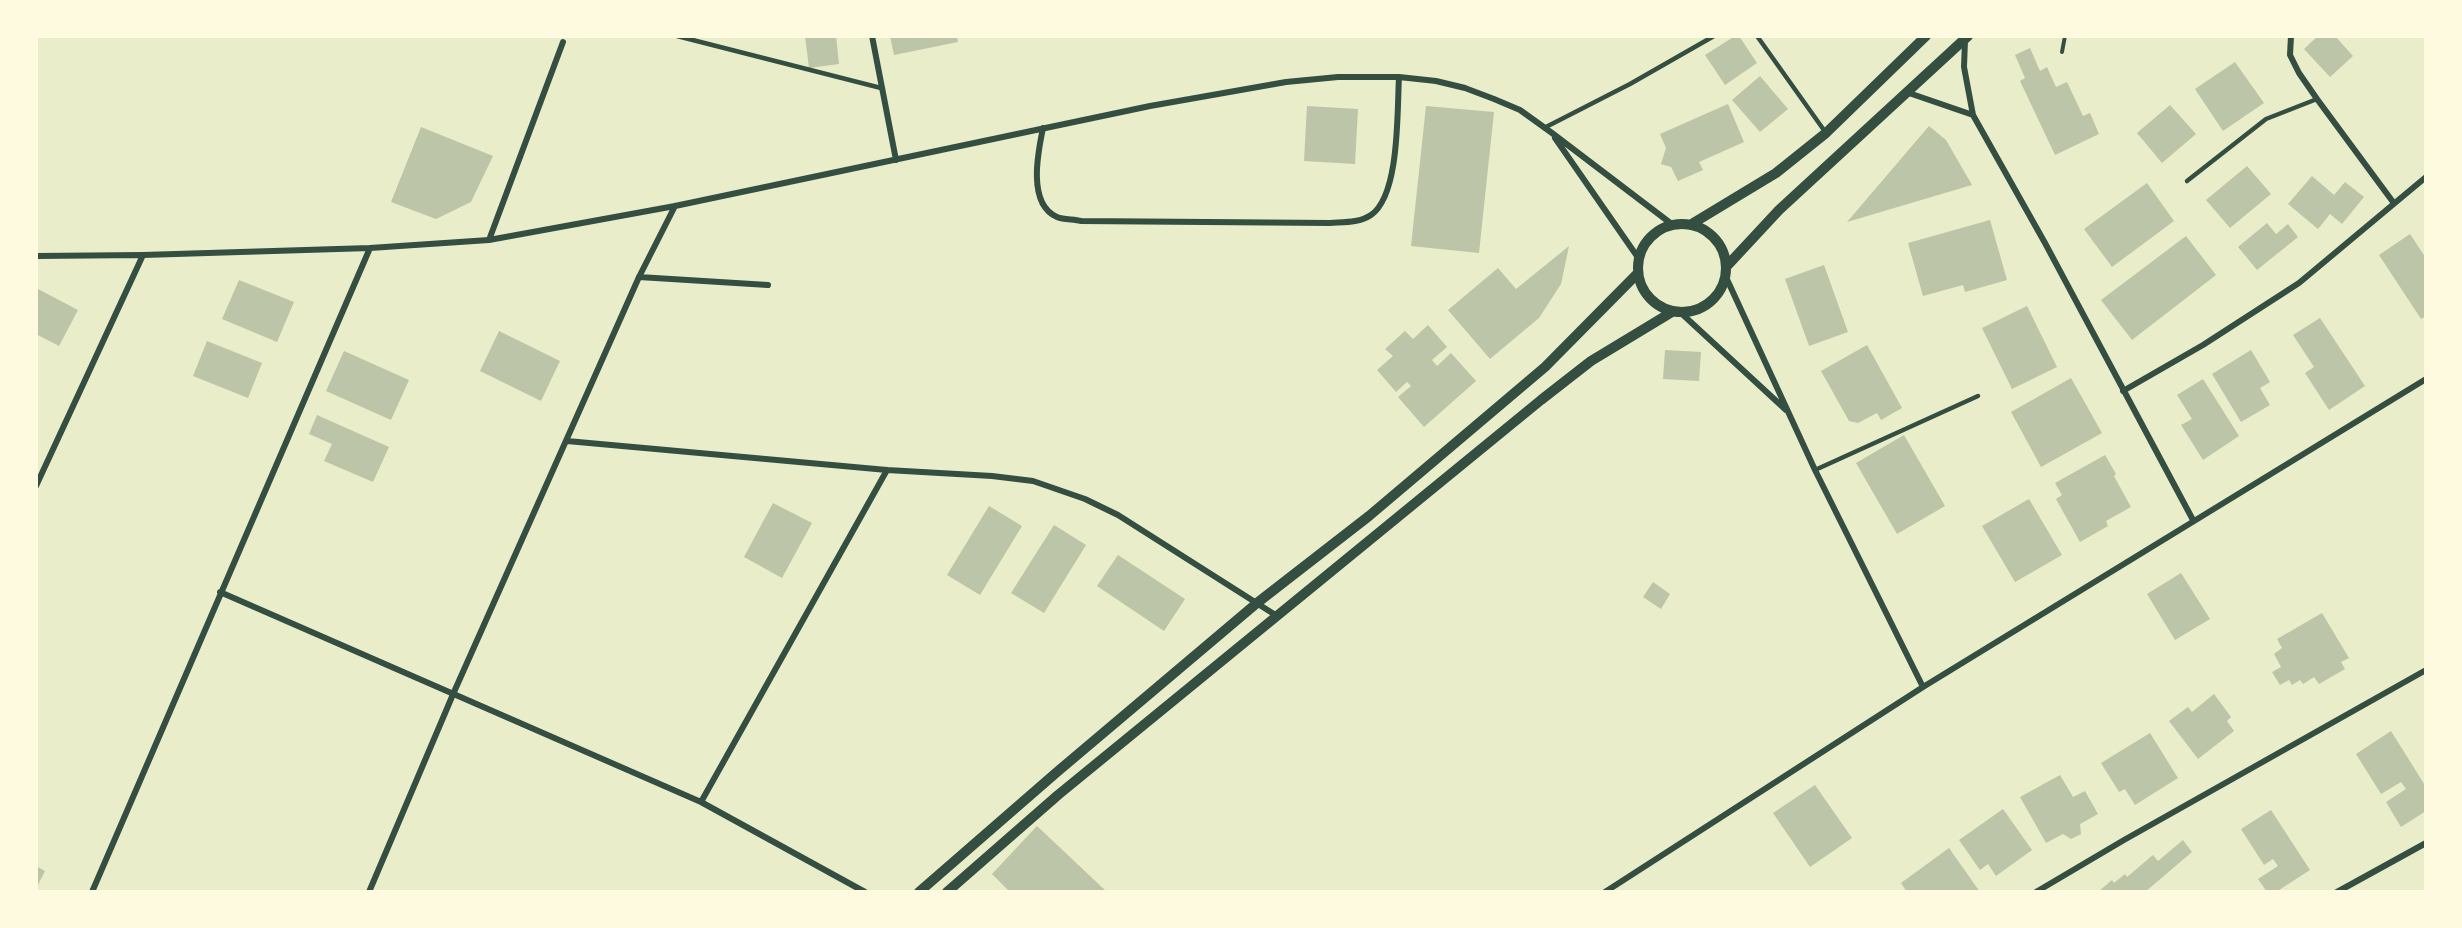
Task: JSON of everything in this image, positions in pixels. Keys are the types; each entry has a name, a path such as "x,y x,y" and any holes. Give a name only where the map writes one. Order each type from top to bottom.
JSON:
{"street":[{"path":"872,36 896,160"},
{"path":"1690,225 1776,173 1826,133 1926,36"},
{"path":"2290,36 2290,54 2317,99 2394,202"},
{"path":"947,892 1067,788 1591,361 1677,312 1693,311 1710,302 1722,287 1726,271 1779,210 1966,38"},
{"path":"1966,38 1964,67 1973,115 2045,243 2193,520"},
{"path":"489,240 563,42"},
{"path":"36,256 370,248 489,240 675,206 1043,129 1286,82 1338,77 1399,77 1436,81 1465,88 1520,110 1672,225"},
{"path":"1043,129 1036,162 1037,188 1047,209 1057,217 1116,221 1330,223 1359,220 1372,214 1383,203 1392,178 1399,77"},
{"path":"1906,92 1973,115"},
{"path":"1552,133 1639,259"},
{"path":"2123,391 2203,345 2299,283 2426,177"},
{"path":"369,892 454,692 639,277 675,206"},
{"path":"1790,413 1677,312 1660,306 1649,298 1641,286 1638,273 1643,247 1651,237 1672,225 1690,225 1711,235 1724,255 1726,271 1790,413 1815,470 1923,687"},
{"path":"92,892 370,248"},
{"path":"36,486 143,255"},
{"path":"920,892 1057,772 1257,603 1369,516 1545,367 1638,273"},
{"path":"639,277 768,285"},
{"path":"1605,892 1923,687 2426,379"},
{"path":"567,441 887,470 992,476 1034,482 1061,490 1118,515 1277,616"},
{"path":"701,802 887,470"},
{"path":"220,592 454,692 701,802 865,892"},
{"path":"2036,892 2186,804 2426,670"},
{"path":"2337,892 2426,843"}],"lane":[{"path":"677,36 881,88"},
{"path":"1544,128 1630,84 1714,36"},
{"path":"1757,36 1826,133"},
{"path":"2187,181 2266,119 2317,99"},
{"path":"1815,470 1978,396"}],"path":[{"path":"2062,52 2065,36"}],"building":[{"path":"805,36 836,36 839,64 809,68"},
{"path":"890,36 957,36 958,42 894,55"},
{"path":"1735,36 1739,36 1757,63 1725,85 1705,55"},
{"path":"2318,36 2335,36 2353,56 2330,77 2304,49"},
{"path":"2030,48 2040,71 2047,67 2056,87 2067,82 2083,116 2090,113 2099,134 2055,155 2020,81 2025,78 2015,55"},
{"path":"2235,62 2264,103 2223,131 2195,89"},
{"path":"1760,76 1788,109 1760,132 1732,100"},
{"path":"1728,104 1744,142 1699,162 1703,170 1678,181 1671,167 1661,164 1666,148 1660,134"},
{"path":"2170,105 2196,134 2162,163 2137,133"},
{"path":"1307,106 1358,109 1355,164 1304,161"},
{"path":"1426,106 1494,112 1479,253 1411,246"},
{"path":"1929,126 1946,140 1972,185 1847,222"},
{"path":"421,127 493,156 471,202 436,219 391,202"},
{"path":"2247,166 2271,194 2230,228 2206,200"},
{"path":"2312,176 2334,195 2345,182 2364,197 2342,224 2330,214 2318,229 2288,204"},
{"path":"2147,183 2174,221 2112,267 2084,229"},
{"path":"1990,220 2007,280 1965,292 1963,285 1923,296 1908,243"},
{"path":"2267,223 2276,234 2288,224 2298,237 2257,270 2238,247"},
{"path":"2410,234 2426,258 2426,316 2421,319 2379,255"},
{"path":"2186,236 2216,275 2132,340 2101,300"},
{"path":"1569,246 1561,284 1539,318 1490,359 1448,310 1498,268 1516,289"},
{"path":"1824,265 1848,332 1809,346 1785,279"},
{"path":"239,280 294,302 277,342 222,319"},
{"path":"36,288 78,310 59,346 36,334"},
{"path":"2027,306 2057,367 2012,389 1982,328"},
{"path":"2320,318 2365,386 2329,410 2305,373 2314,367 2293,335"},
{"path":"1428,325 1447,347 1432,360 1437,366 1451,353 1476,381 1424,427 1398,397 1411,386 1407,382 1396,392 1377,370 1393,356 1385,349 1405,331 1413,339"},
{"path":"499,331 560,361 541,401 480,371"},
{"path":"207,341 262,363 248,398 193,376"},
{"path":"1867,345 1902,408 1881,420 1877,413 1858,423 1849,421 1821,371"},
{"path":"1665,350 1701,352 1699,381 1663,379"},
{"path":"2251,350 2270,382 2260,388 2270,405 2241,422 2212,374"},
{"path":"344,351 409,380 391,420 326,391"},
{"path":"2071,378 2102,433 2041,467 2011,412"},
{"path":"2203,379 2239,436 2203,460 2181,425 2192,419 2177,395"},
{"path":"317,415 389,447 373,482 324,461 332,444 309,434"},
{"path":"1904,435 1945,506 1897,534 1856,463"},
{"path":"2105,455 2131,507 2106,521 2108,526 2080,542 2056,499 2062,495 2055,483"},
{"path":"2029,499 2062,555 2015,582 1982,526"},
{"path":"773,503 812,523 782,578 744,557"},
{"path":"989,506 1022,526 980,595 947,575"},
{"path":"1054,525 1086,545 1044,613 1011,593"},
{"path":"1118,555 1185,599 1164,631 1097,586"},
{"path":"2181,573 2210,619 2175,640 2147,594"},
{"path":"1653,582 1670,594 1661,609 1643,597"},
{"path":"2322,613 2349,658 2341,662 2345,669 2319,684 2314,677 2303,684 2300,680 2292,685 2289,680 2280,685 2272,672 2281,667 2274,654 2282,648 2277,639"},
{"path":"2214,694 2231,717 2227,721 2234,731 2198,759 2169,721 2188,707 2192,712"},
{"path":"2391,731 2426,787 2426,811 2401,827 2386,802 2406,789 2401,782 2381,794 2356,754"},
{"path":"2150,733 2178,778 2135,805 2125,789 2119,792 2101,763"},
{"path":"2060,775 2073,797 2085,791 2098,814 2080,824 2081,834 2071,839 2063,834 2046,843 2020,797"},
{"path":"1815,785 1852,838 1810,867 1773,813"},
{"path":"2003,809 2032,850 1996,876 1988,864 1980,870 1959,840"},
{"path":"2271,810 2310,870 2276,892 2267,892 2258,879 2278,866 2273,859 2264,865 2241,829"},
{"path":"1037,826 1107,892 1010,892 992,874"},
{"path":"2183,840 2192,852 2145,892 2098,892 2112,880 2114,883 2125,874 2127,877 2153,855 2158,861"},
{"path":"1949,848 1980,892 1907,892 1901,883"},
{"path":"36,866 45,871 36,889"}]}
